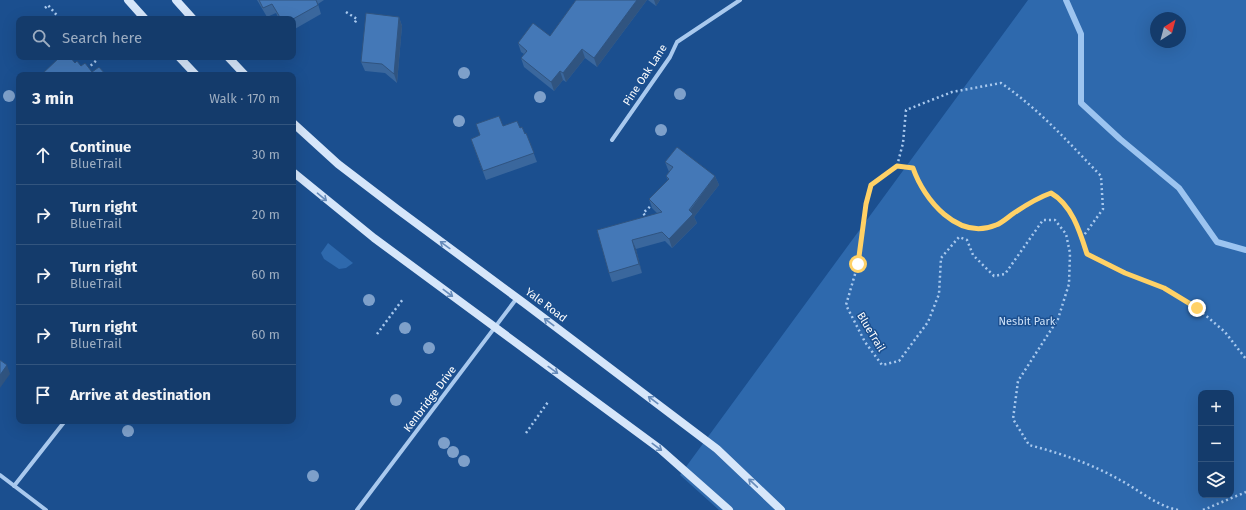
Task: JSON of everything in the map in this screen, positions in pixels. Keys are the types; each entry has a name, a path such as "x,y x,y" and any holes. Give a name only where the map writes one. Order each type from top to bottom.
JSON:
{"main road":[{"path":"176,0 190,16"},
{"path":"130,1 142,16"},
{"path":"182,60 193,72"},
{"path":"231,60 241,72"},
{"name":"Yale Road","path":"296,126 338,164 391,205 717,449 781,510"},
{"path":"296,174 374,238 660,449 729,510"}],"street":[{"name":"Pine Oak Lane","path":"612,140 670,57 677,42 740,0"},
{"name":"Kenbridge Drive","path":"357,510 517,298"},
{"path":"14,486 63,424"},
{"path":"0,475 46,510"}],"path":[{"path":"45,8 48,5 57,16"},
{"path":"346,12 357,19 354,24"},
{"path":"84,72 97,60"},
{"path":"1082,238 1103,209 1101,176 1046,120 1022,98 1001,83 952,92 906,110 903,143 897,166 913,168 917,178 940,212 969,228 981,229 996,225 1035,199 1051,193 1060,198 1070,212 1082,238 1087,254 1125,273 1164,288 1197,308 1225,332 1246,359"},
{"name":"BlueTrail","path":"897,166 871,185 866,204 858,264 846,305 865,342 882,365 899,360 928,322 939,294 942,258 959,237 967,240 973,255 994,276 1004,274 1043,220 1055,220 1066,234 1070,253 1069,284 1058,319 1018,381 1014,420 1029,445 1063,454 1119,479 1157,502 1178,510"},
{"path":"654,224 643,214 657,199"},
{"path":"377,334 403,299"},
{"path":"526,433 548,402"},
{"path":"1203,510 1246,492"}],"green space":[{"name":"Nesbit Park","path":"1028,0 1246,0 1246,510 719,510 680,475"},
{"path":"328,243 353,263 346,268 339,269 324,259 321,253"}],"building":[{"path":"259,0 316,0 318,5 296,17 296,16 279,16 272,4 263,8"},
{"path":"576,0 637,0 594,58 582,49 563,73 560,71 551,82 521,58 527,51 518,43 533,23 550,36"},
{"path":"366,13 399,17 394,74 382,64 361,62"},
{"path":"57,60 72,60 75,63 77,61 81,66 85,63 92,72 44,72"},
{"path":"99,67 103,72 92,72"},
{"path":"499,116 503,126 517,121 520,128 522,127 525,134 526,133 534,153 483,171 471,139 480,135 476,124"},
{"path":"677,147 715,176 689,210 693,214 669,239 662,232 632,240 639,264 609,273 597,230 662,212 649,199 669,179 666,176 673,167 665,162"},
{"path":"0,360 7,365 0,375"}],"waterway":[{"path":"1066,0 1081,34 1081,103 1120,139 1179,188 1217,242 1246,250"}],"route":[{"path":"858,264 866,204 871,185 897,166 913,168 917,178 940,212 969,228 981,229 996,225 1035,199 1051,193 1060,198 1070,212 1080,232 1087,254 1125,273 1164,288 1197,308"}]}
